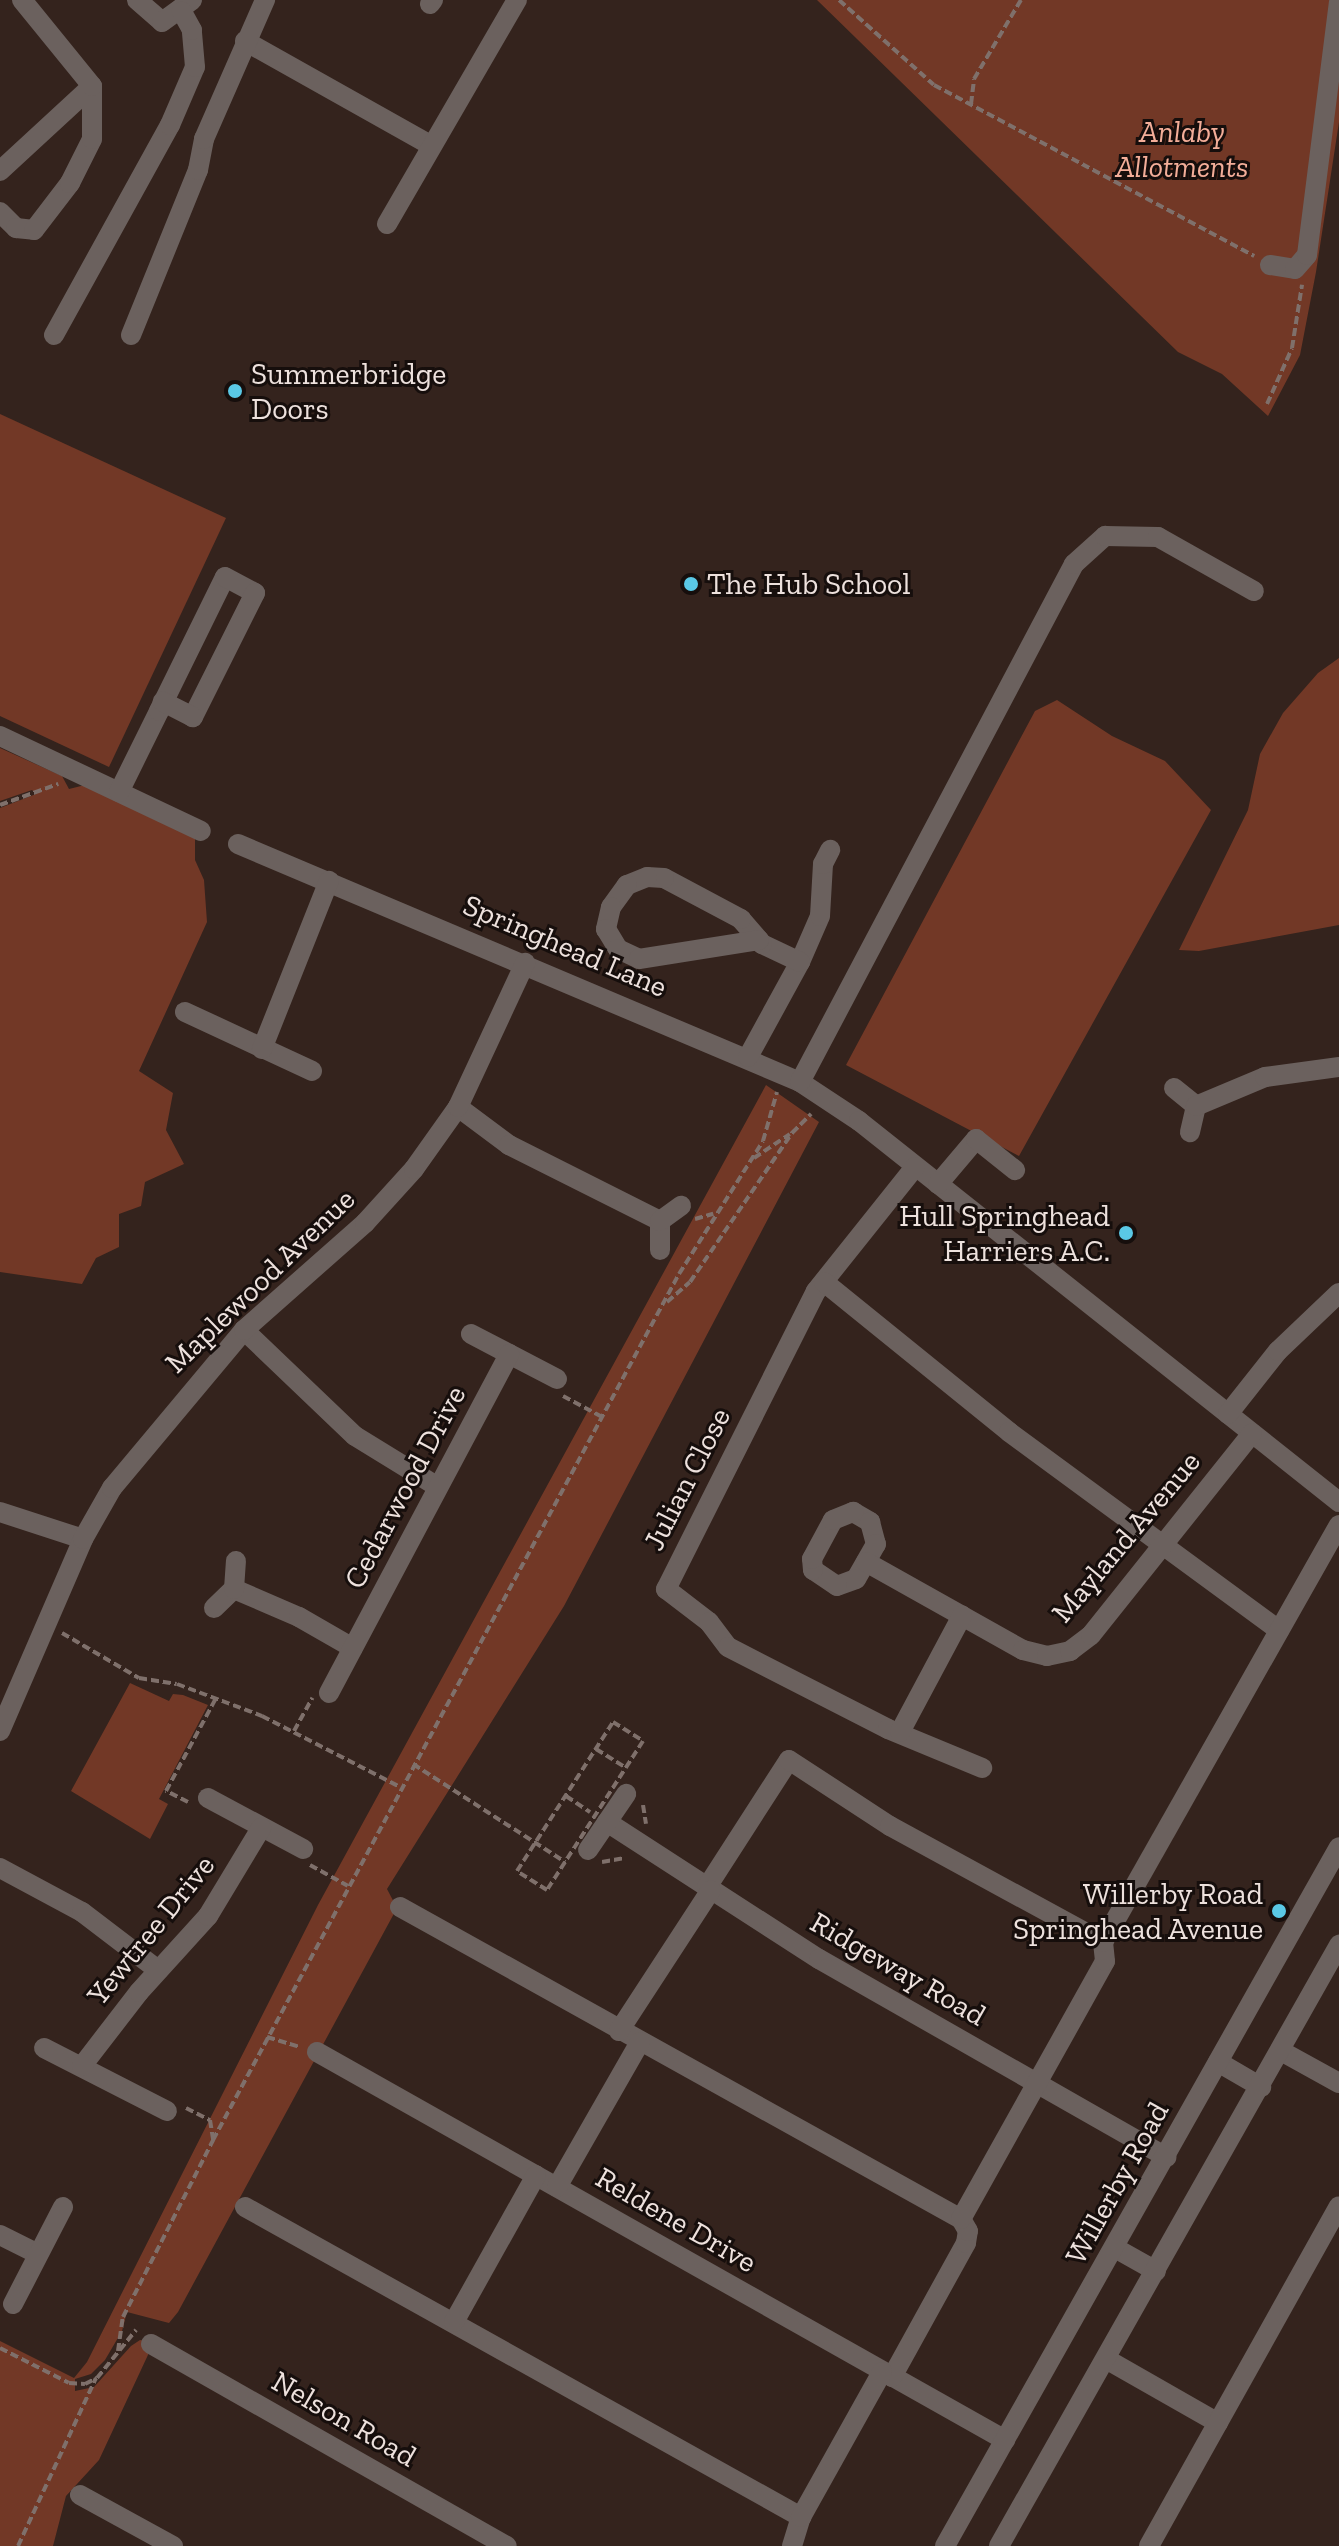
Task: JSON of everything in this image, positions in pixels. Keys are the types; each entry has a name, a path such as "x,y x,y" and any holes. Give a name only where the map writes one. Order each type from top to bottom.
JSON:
{"street":[{"path":"0,212 16,228 34,230 55,204 92,139 92,86 22,0"},
{"path":"54,335 170,125 195,67 187,6 162,22 137,0"},
{"path":"131,335 198,170 204,139 265,0"},
{"path":"387,224 517,0"},
{"path":"1270,265 1295,269 1307,255 1339,3"},
{"path":"245,41 432,146"},
{"path":"0,171 92,86"},
{"path":"170,125 204,139"},
{"path":"800,1082 1074,564 1105,536 1158,537 1254,591"},
{"path":"119,792 161,706 225,577 255,593 193,717 161,706"},
{"path":"0,736 201,831"},
{"name":"Springhead Lane","path":"238,844 748,1057 800,1082 859,1121 1339,1502"},
{"path":"748,1057 800,962 820,916 823,864 830,850"},
{"path":"759,940 639,959 618,949 606,929 611,907 627,885 647,877 664,878 741,919 759,940 800,962"},
{"path":"262,1049 329,881"},
{"name":"Maplewood Avenue","path":"0,1731 83,1539 112,1488 244,1330 365,1223 414,1169 458,1107 525,963"},
{"path":"185,1012 312,1071"},
{"path":"1196,1106 1265,1077 1339,1067"},
{"path":"1174,1088 1196,1106"},
{"path":"1190,1132 1196,1106"},
{"path":"458,1107 522,1152 660,1221"},
{"path":"938,1184 976,1139 1015,1170"},
{"name":"Julian Close","path":"900,1732 728,1647 709,1622 666,1589 824,1282 915,1167"},
{"path":"660,1221 681,1206"},
{"path":"660,1221 660,1250"},
{"path":"824,1282 1009,1432 1279,1630"},
{"path":"1228,1414 1278,1351 1339,1293"},
{"path":"244,1330 355,1436 438,1487"},
{"path":"471,1334 557,1379"},
{"name":"Cedarwood Drive","path":"329,1693 509,1354"},
{"name":"Mayland Avenue","path":"866,1562 1023,1650 1047,1656 1070,1651 1091,1635 1252,1433"},
{"path":"0,1512 83,1539"},
{"path":"961,2219 1105,1961 1103,1942 1339,1525"},
{"path":"214,1608 234,1589 236,1561"},
{"path":"234,1589 353,1648"},
{"path":"962,1616 900,1732 982,1768"},
{"path":"619,2031 789,1760 890,1826 1103,1942"},
{"path":"587,1858 601,1819 632,1791"},
{"path":"208,1798 303,1849"},
{"name":"Ridgeway Road","path":"601,1819 709,1889 1036,2084 1166,2157"},
{"name":"Yewtree Drive","path":"82,2066 158,1970 208,1916 261,1828"},
{"name":"Willerby Road","path":"945,2546 1339,1847"},
{"path":"0,1868 82,1912 158,1970"},
{"path":"400,1907 961,2219 968,2231 966,2243 801,2517 792,2546"},
{"path":"999,2546 1339,1945"},
{"path":"557,2187 640,2042"},
{"path":"44,2048 167,2111"},
{"path":"1281,2051 1339,2083"},
{"name":"Reldene Drive","path":"317,2052 1005,2440"},
{"path":"1218,2062 1261,2087"},
{"path":"454,2322 536,2175"},
{"path":"1149,2546 1339,2206"},
{"path":"13,2304 63,2207"},
{"path":"245,2207 801,2517"},
{"path":"0,2235 38,2254"},
{"path":"1115,2248 1156,2271"},
{"name":"Nelson Road","path":"151,2344 507,2546"},
{"path":"1106,2359 1218,2423"},
{"path":"80,2495 173,2546"}],"path":[{"path":"839,0 934,85 1270,265"},
{"path":"971,104 974,79 1021,0"},
{"path":"1267,404 1292,348 1307,255"},
{"path":"0,805 85,776"},
{"path":"118,2351 123,2317 267,2037 662,1307 752,1159 777,1101 778,1070"},
{"path":"752,1159 792,1133 828,1099"},
{"path":"662,1307 690,1282 792,1133"},
{"path":"557,1379 554,1391 602,1417"},
{"path":"46,1623 139,1678 177,1684 216,1698 294,1731 400,1787"},
{"path":"294,1731 316,1692 329,1693"},
{"path":"208,1798 194,1805 166,1791 216,1698"},
{"path":"639,1866 626,1858 587,1858 571,1852 547,1890 517,1871 613,1722 643,1741 619,1778 632,1791 647,1827"},
{"path":"596,1749 626,1768"},
{"path":"413,1764 565,1862"},
{"path":"566,1796 601,1819"},
{"path":"303,1849 301,1860 348,1886"},
{"path":"267,2037 317,2052"},
{"path":"167,2111 177,2104 210,2120 213,2140"},
{"path":"18,2546 97,2378 140,2328 150,2332 151,2344"},
{"path":"0,2348 69,2383 97,2378"}],"green space":[{"name":"Anlaby Allotments","path":"817,0 1339,0 1339,122 1316,272 1300,355 1268,416 1222,374 1178,352"},
{"path":"0,414 226,518 109,767 0,716"},
{"path":"1339,658 1339,925 1199,951 1179,950 1248,810 1260,754 1283,713 1318,673"},
{"path":"1057,700 1112,736 1165,761 1211,810 1019,1156 846,1065 1035,711"},
{"path":"0,748 62,776 69,789 89,784 195,834 195,860 204,880 207,922 139,1071 173,1093 166,1130 184,1164 145,1182 141,1206 119,1214 119,1247 96,1258 82,1284 0,1272 0,808 36,794 32,790 0,801"},
{"path":"766,1085 819,1122 564,1606 387,1889 397,1908 178,2312 169,2323 127,2312 122,2331 105,2360 91,2374 75,2379 75,2391 94,2387 131,2346 140,2340 154,2342 99,2460 66,2496 53,2546 0,2546 0,2341 74,2378 87,2362 318,1905"},
{"path":"130,1683 169,1701 173,1694 183,1695 208,1705 159,1799 168,1804 150,1839 71,1791"}],"place":[{"name":"Summerbridge Doors","path":"235,391"},
{"name":"The Hub School","path":"691,584"},
{"name":"Hull Springhead Harriers A.C.","path":"1126,1233"},
{"name":"Willerby Road Springhead Avenue","path":"1279,1911"}]}
